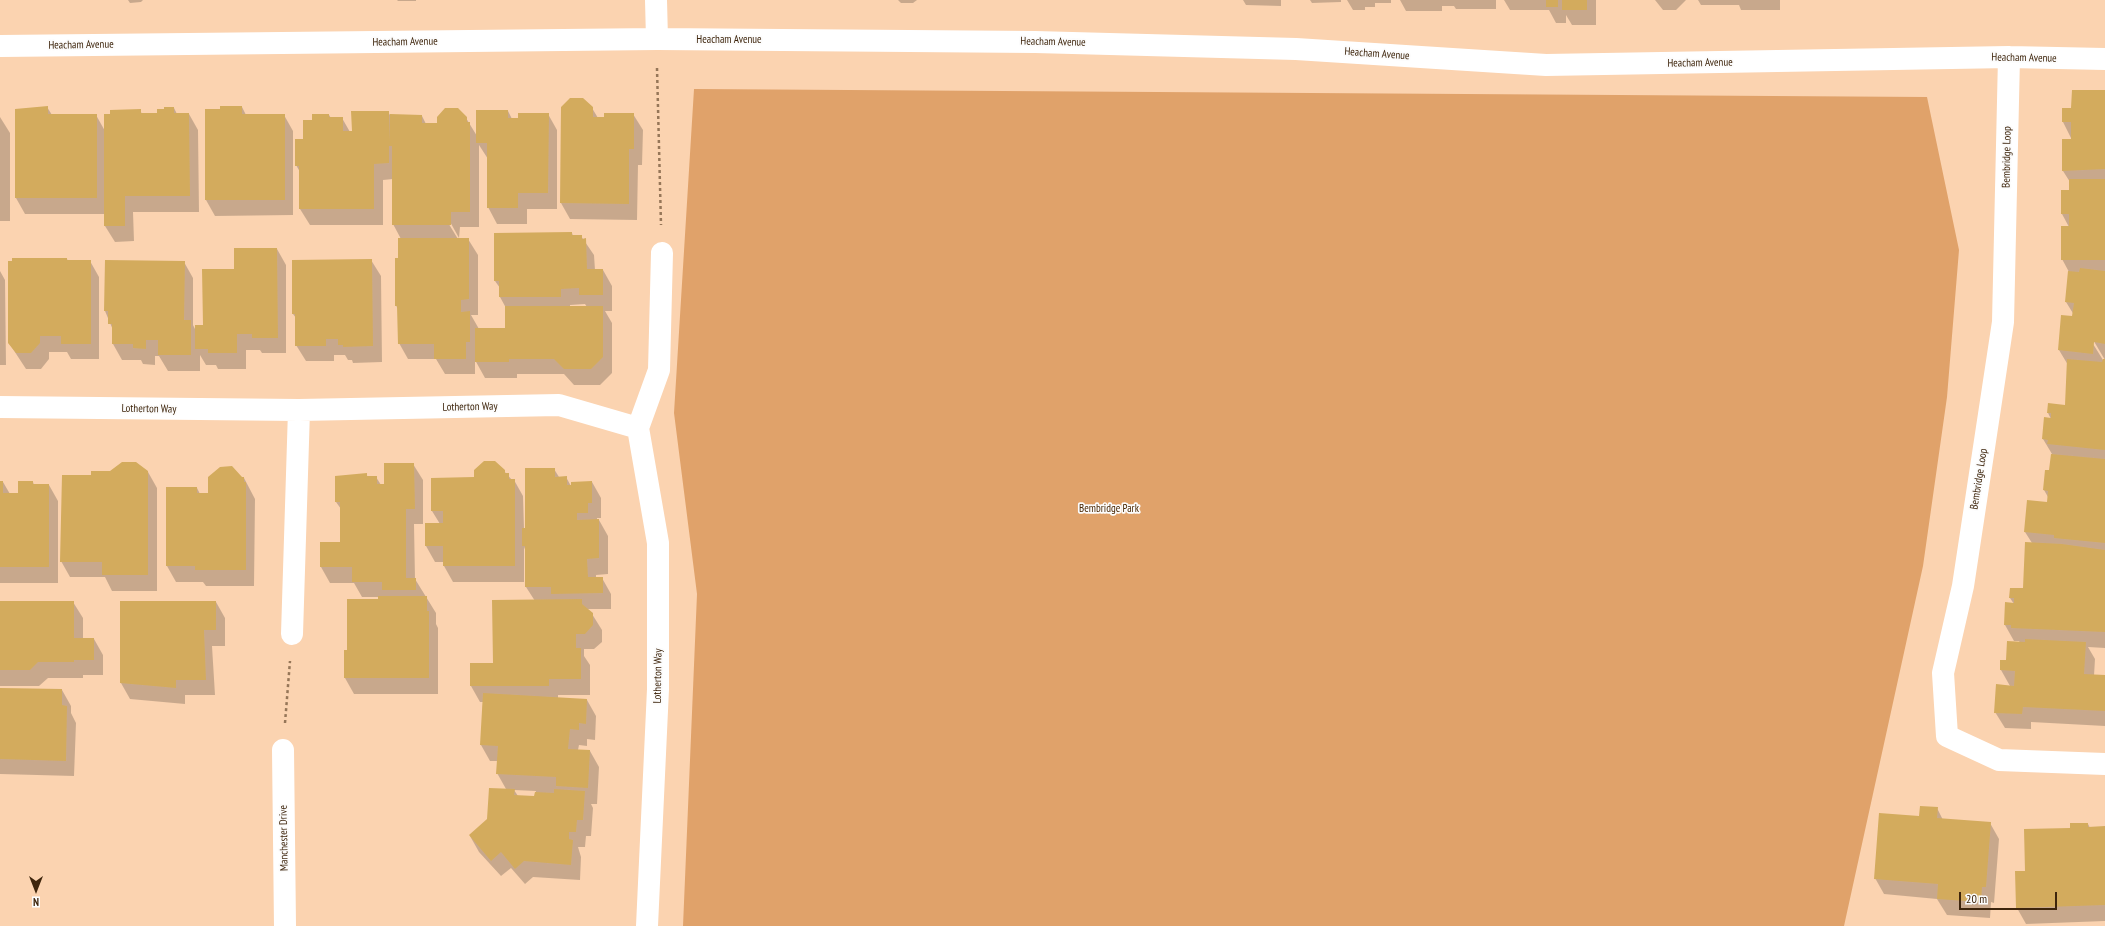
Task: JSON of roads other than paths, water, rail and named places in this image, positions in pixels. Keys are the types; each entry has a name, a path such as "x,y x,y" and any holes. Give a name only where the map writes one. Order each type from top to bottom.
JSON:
{"street":[{"path":"656,0 657,40"},
{"name":"Heacham Avenue","path":"0,46 657,40 1035,42 1296,49 1546,65 2009,57 2105,60"},
{"name":"Bembridge Loop","path":"2009,57 2003,322 1963,586 1943,673 1947,736 1998,760 2105,764"},
{"path":"638,428 660,370 662,253"},
{"name":"Lotherton Way","path":"0,407 299,410 559,405 638,428 658,543 658,689 647,926"},
{"path":"292,634 299,410"},
{"name":"Manchester Drive","path":"283,750 285,926"}],"park label":[{"name":"Bembridge Park","path":"1109,509"}]}
